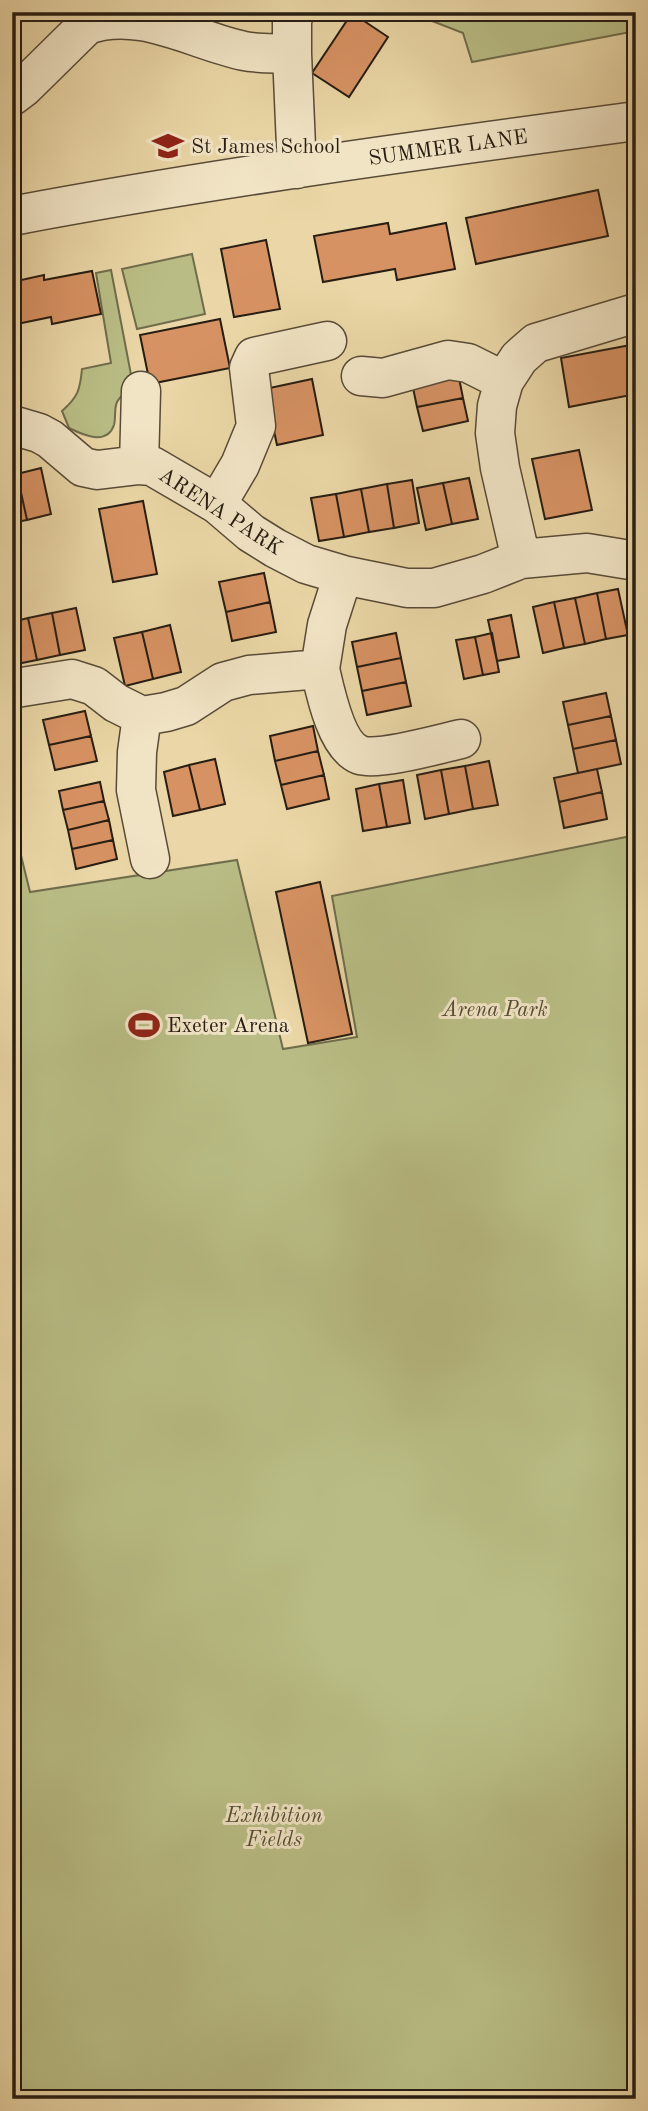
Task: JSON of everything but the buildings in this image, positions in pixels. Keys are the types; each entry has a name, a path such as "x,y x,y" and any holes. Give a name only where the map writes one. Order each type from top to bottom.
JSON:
{"street":[{"path":"12,96 87,25 101,20 116,18 143,21 246,51 292,25 298,169"},
{"name":"SUMMER LANE","path":"12,216 298,169 636,121"},
{"path":"521,559 500,468 495,433 504,382 519,358 536,344 636,313"},
{"path":"217,504 240,465 256,426 249,368 254,358 327,341"},
{"path":"361,376 383,378 448,360 468,363 504,382"},
{"name":"ARENA PARK","path":"139,465 141,391"},
{"name":"ARENA PARK","path":"12,425 50,439 83,467 97,470 139,465 161,470 217,504 251,533 275,548 306,564 342,575 407,588 434,588 482,575 521,559 587,552 636,561"},
{"path":"342,575 327,625 320,669 327,700 343,739 358,754 374,757 461,739"},
{"path":"16,688 72,679 94,686 116,703 142,716 186,706 223,682 249,675 320,669"},
{"path":"142,716 137,751 136,790 150,859"}],"green space":[{"path":"409,12 636,12 636,31 472,62 463,33"},
{"path":"192,254 205,314 137,329 122,269"},
{"path":"111,270 133,385 117,402 111,431 106,435 94,437 69,428 62,411 77,393 82,369 111,363 96,273"},
{"path":"12,819 30,892 237,860 283,1049 357,1037 332,896 636,835 636,2099 12,2099"}],"place":[{"name":"St James School","path":"168,146"},
{"name":"Exeter Arena","path":"144,1025"}],"park label":[{"name":"Arena Park","path":"495,1009"},
{"name":"Exhibition Fields","path":"274,1827"}]}
